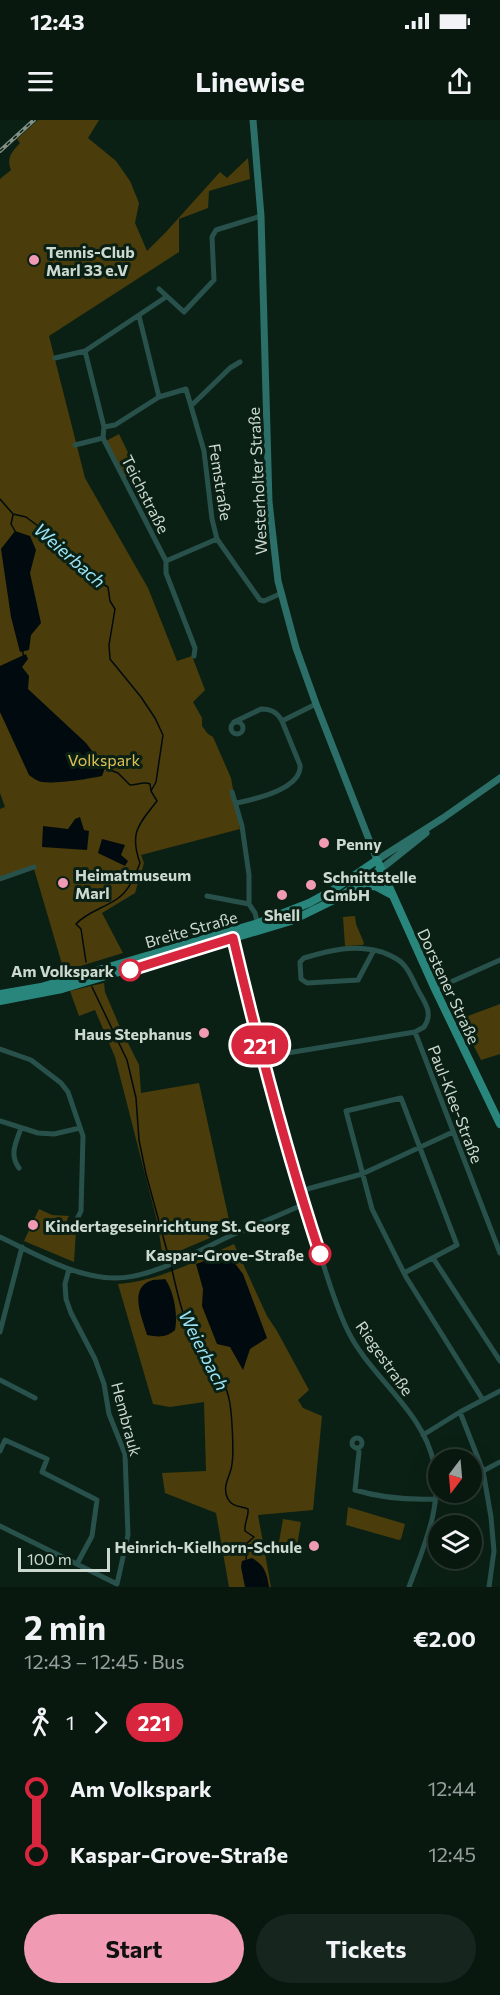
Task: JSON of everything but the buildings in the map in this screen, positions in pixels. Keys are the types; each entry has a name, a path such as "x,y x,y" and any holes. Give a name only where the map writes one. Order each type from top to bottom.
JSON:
{"main road":[{"name":"Westerholter Straße","path":"252,120 261,216 269,502 273,548 296,648 377,860"},
{"path":"377,860 500,778"},
{"path":"381,869 443,818"},
{"name":"Dorstener Straße","path":"377,860 391,895 500,1124"},
{"name":"Breite Straße","path":"259,926 333,890 377,860"},
{"name":"Breite Straße","path":"0,1001 62,989 259,926 312,912 354,888 381,869"},
{"path":"354,888 375,886 391,895"},
{"name":"Breite Straße","path":"0,994 41,987 232,935"}],"street":[{"path":"159,289 184,312 214,280 212,237 216,230 261,216"},
{"path":"55,358 85,351 166,297"},
{"path":"104,427 115,425 159,397 139,316"},
{"path":"75,446 103,438 104,427 85,351"},
{"path":"192,405 230,368 240,362"},
{"name":"Femstraße","path":"159,397 186,389 204,451 212,519 217,539 260,600 264,601 282,593"},
{"name":"Teichstraße","path":"103,438 166,561 166,573 195,648 194,656"},
{"path":"166,561 217,539"},
{"path":"282,721 316,704"},
{"path":"234,722 261,709 278,714 300,765 298,776 277,792 237,803"},
{"path":"232,792 237,803 249,875 249,904 259,926"},
{"path":"0,879 34,867"},
{"path":"207,896 249,904"},
{"name":"Riegestraße","path":"232,935 300,1191 341,1315 351,1338 423,1435 430,1449"},
{"path":"263,1057 415,1032 424,1027 429,1014 426,1005 403,964 395,958 374,950 358,947 343,948 304,958 300,962 301,979 308,984 358,980 374,950"},
{"path":"435,989 500,960"},
{"name":"Paul-Klee-Straße","path":"415,1032 500,1253"},
{"path":"0,1049 31,1060 61,1083 68,1092 83,1136 81,1211 75,1223"},
{"path":"404,1273 457,1245 401,1098 346,1111 362,1174 372,1209 404,1273 483,1400"},
{"path":"0,1121 38,1133 54,1134 80,1128"},
{"path":"19,1168 14,1161 13,1149 21,1128"},
{"path":"300,1191 362,1174 453,1132"},
{"path":"0,1237 69,1269 117,1278 137,1275 176,1262 304,1204"},
{"path":"0,1332 22,1247"},
{"path":"433,1258 500,1361"},
{"name":"Hembrauk","path":"69,1269 65,1284 66,1299 95,1359 104,1384 109,1414 125,1454 128,1535 117,1584 77,1564"},
{"path":"0,1380 35,1398"},
{"path":"423,1435 500,1391"},
{"path":"460,1412 483,1470 491,1517 494,1551 489,1587"},
{"path":"0,1451 4,1440 48,1459 42,1472 97,1500 92,1536 77,1564 0,1526"},
{"path":"358,1448 355,1490 402,1500 428,1499"},
{"path":"483,1470 500,1461"},
{"name":"Riegestraße","path":"409,1587 429,1531 435,1503"}],"green space":[{"name":"Volkspark","path":"38,120 99,120 88,138 116,161 130,181 139,203 135,223 147,251 220,172 227,178 248,158 250,179 209,191 208,208 179,219 179,252 49,336 85,478 148,588 177,661 192,656 205,690 193,702 202,718 202,726 213,737 231,778 240,829 141,855 144,863 135,893 102,913 123,953 64,971 34,869 0,878 0,809 5,807 0,793 0,179 11,170 12,152 20,143 17,139"},
{"path":"119,434 137,471 125,477 106,441"},
{"path":"355,916 364,943 363,945 345,946 343,917"},
{"path":"104,983 105,992 119,1025 139,1065 141,1093 199,1083 231,1229 163,1258 157,1221 115,1057 95,1010 79,1016 70,991"},
{"path":"500,1004 500,1054 481,1060 460,1019"},
{"path":"39,1209 52,1215 69,1216 67,1226 70,1230 76,1231 74,1262 24,1241"},
{"path":"234,1244 267,1316 309,1390 298,1400 303,1408 322,1416 313,1510 258,1515 271,1587 229,1587 216,1513 165,1493 162,1473 206,1471 204,1402 170,1407 153,1404 118,1284 149,1279"},
{"path":"348,1507 405,1524 401,1539 346,1525"},
{"path":"283,1519 301,1522 296,1551 278,1548"}],"shaded area":[{"path":"15,531 30,536 36,550 30,573 41,623 31,635 29,650 20,652 11,617 1,549"},
{"path":"26,654 28,659 22,667 29,676 28,689 86,743 105,768 102,776 72,781 42,782 29,775 0,712 0,666"},
{"path":"80,817 84,830 89,831 87,850 42,847 43,826 68,829 75,819"},
{"path":"102,839 125,845 121,855 128,861 125,866 98,853"},
{"path":"227,1253 243,1274 267,1338 250,1349 243,1370 230,1347 217,1344 202,1306 203,1289 196,1264"},
{"path":"165,1279 174,1303 175,1330 162,1336 147,1335 140,1313 138,1298 140,1291 143,1285 150,1281"},
{"path":"252,1558 265,1570 269,1587 245,1587 242,1561"}],"waterway":[{"name":"Weierbach","path":"0,499 13,514 26,517 62,544 87,567 94,579 108,587 110,601 115,609 109,645 110,659 141,697 163,735 156,782 151,791 157,801 138,829 135,843 140,863 134,878 121,896 85,916 76,924 81,929 86,962"},
{"path":"13,515 11,524 15,531"},
{"path":"105,768 118,773 130,785 148,783 151,791"},
{"name":"Weierbach","path":"92,987 127,1060 136,1098 139,1140 146,1174 170,1262"},
{"name":"Weierbach","path":"171,1266 187,1324 218,1372 228,1393 233,1451 226,1494 232,1504 248,1509 245,1531 254,1537 246,1544 246,1559"}],"railway":[{"path":"0,151 34,120"}],"bus line":[{"name":"221","path":"130,970 233,938 275,1101 320,1254"}],"place":[{"name":"Tennis-Club Marl 33 e.V","path":"34,260"},
{"name":"Penny","path":"324,843"},
{"name":"Heimatmuseum Marl","path":"63,883"},
{"name":"Schnittstelle GmbH","path":"311,885"},
{"name":"Shell","path":"282,895"},
{"name":"Am Volkspark","path":"130,970"},
{"name":"Haus Stephanus","path":"204,1033"},
{"name":"Kindertageseinrichtung St. Georg","path":"33,1225"},
{"name":"Kaspar-Grove-Straße","path":"320,1254"},
{"name":"Heinrich-Kielhorn-Schule","path":"314,1546"}]}
